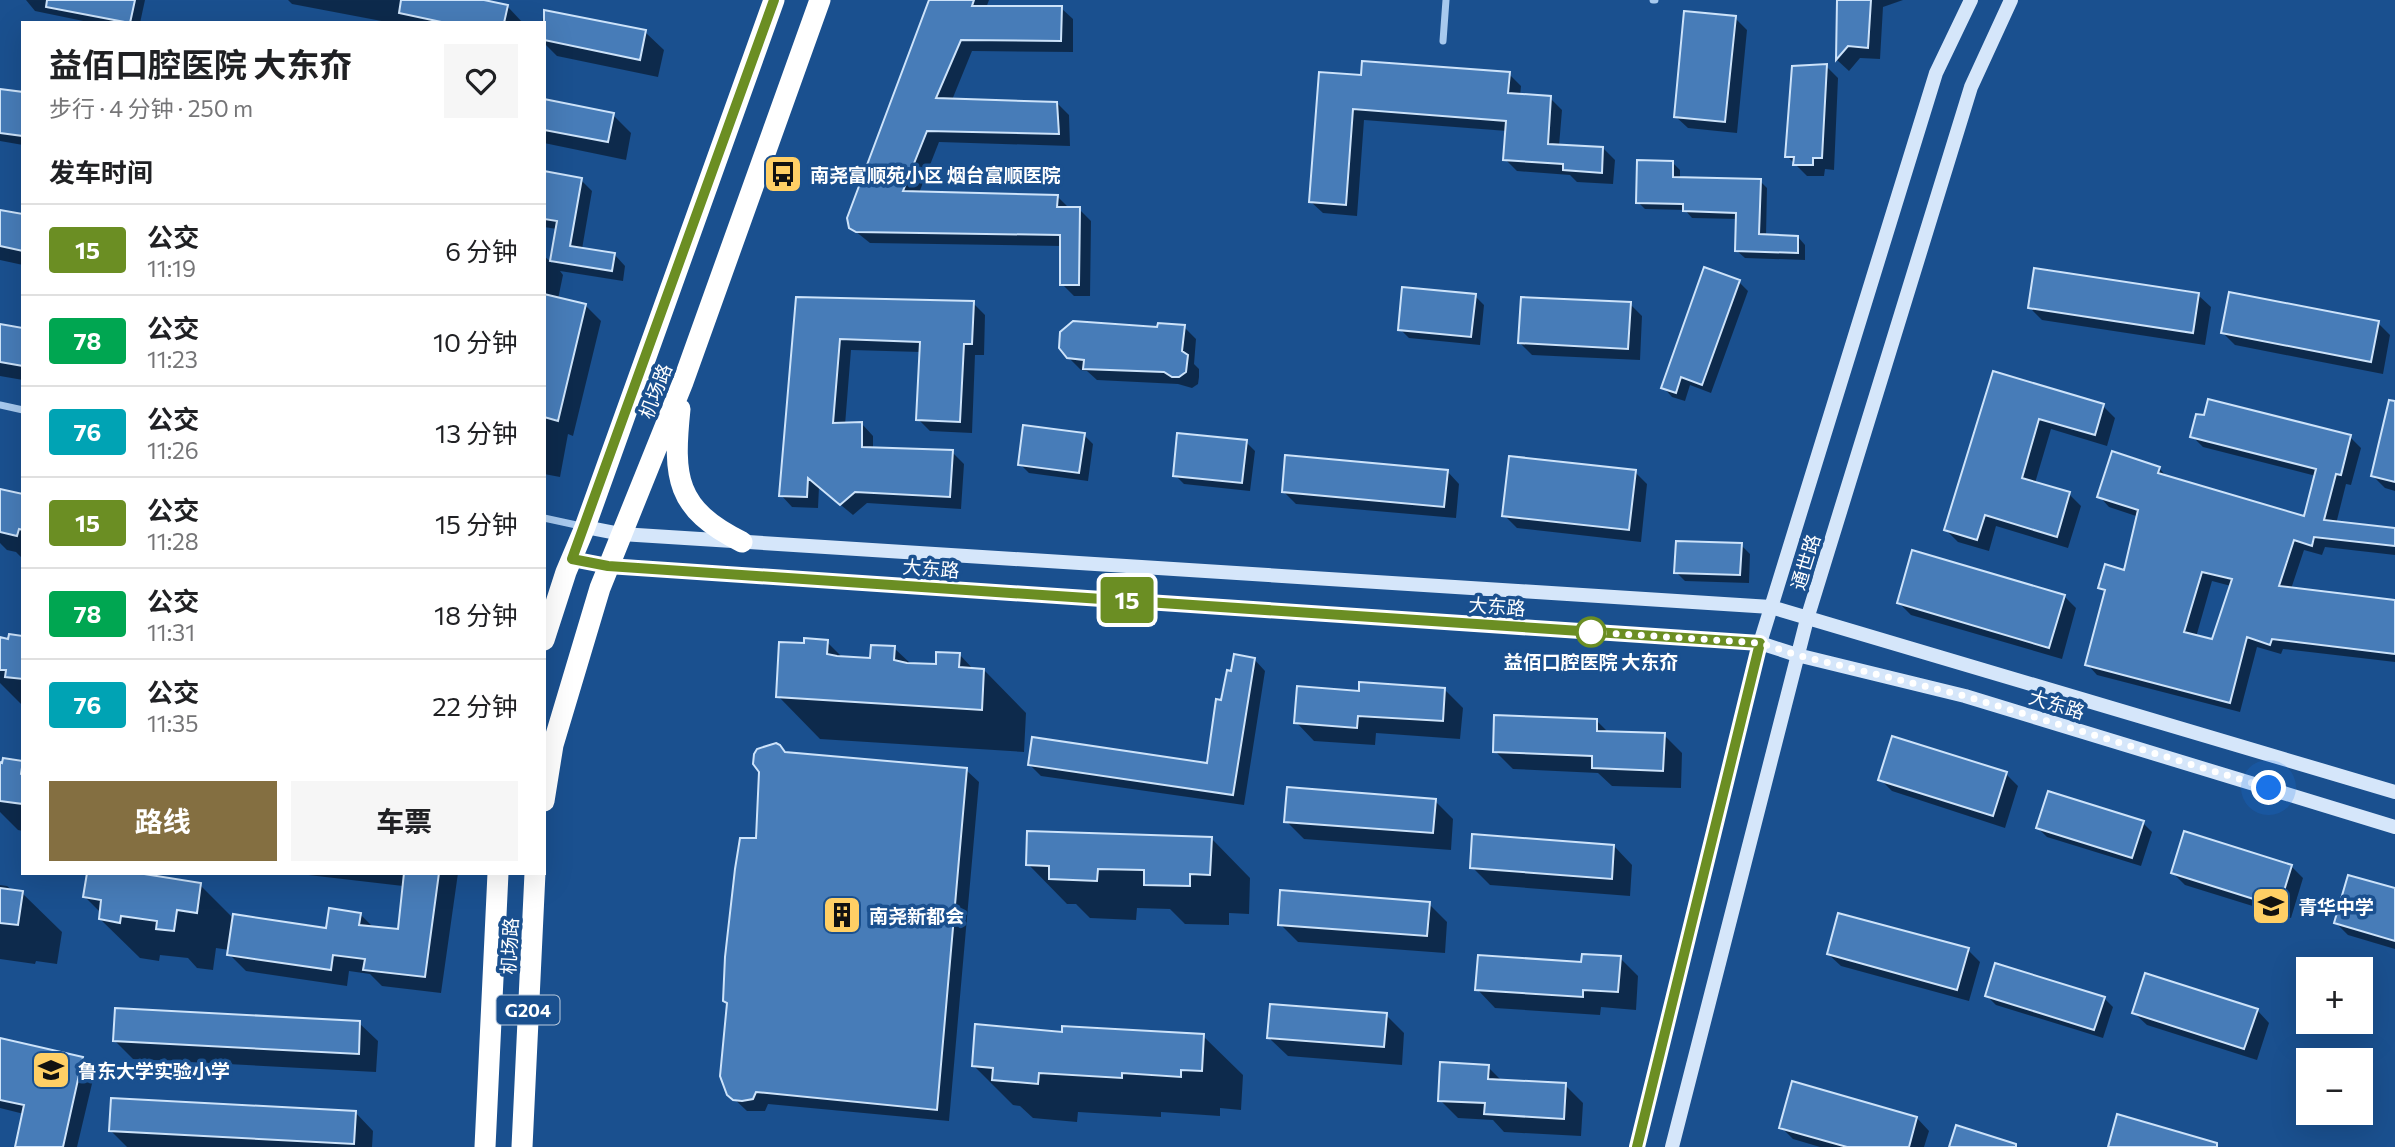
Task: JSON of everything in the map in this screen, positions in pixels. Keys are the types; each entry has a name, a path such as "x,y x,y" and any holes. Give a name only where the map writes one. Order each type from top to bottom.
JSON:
{"highway":[{"name":"机场路","path":"546,634 774,0"},
{"name":"机场路","path":"546,789 553,745 608,566 630,518 683,382 820,0"},
{"path":"683,382 677,463 682,486 695,509 715,528 742,542"},
{"name":"机场路","path":"485,1147 498,875"},
{"name":"机场路","path":"522,1147 535,875"}],"street":[{"path":"1443,41 1446,0"},
{"name":"通世路","path":"1637,1147 1760,643 1936,73 1971,0"},
{"name":"通世路","path":"1672,1147 1807,619 1972,87 2011,0"},
{"path":"0,405 21,410"},
{"path":"546,518 585,527"},
{"name":"大东路","path":"585,527 621,534 1771,607 2395,792"},
{"name":"大东路","path":"572,559 608,566 1760,643 1797,655 1965,696 2395,827"}],"building":[{"path":"47,0 135,0 130,21 46,7"},
{"path":"401,0 484,0 508,5 504,21 437,21 399,13"},
{"path":"929,0 974,0 972,6 1062,6 1061,41 961,40 936,98 1057,102 1059,134 927,131 903,191 1058,195 1057,207 1080,207 1079,285 1060,285 1060,235 856,232 849,228 847,218"},
{"path":"1837,0 1871,0 1868,48 1848,46 1836,60"},
{"path":"544,10 646,30 640,60 546,40"},
{"path":"1684,11 1736,16 1725,122 1674,117"},
{"path":"1362,61 1510,72 1508,93 1551,96 1548,144 1603,147 1602,173 1563,170 1563,164 1503,160 1506,121 1353,109 1346,205 1309,202 1319,72 1361,75"},
{"path":"1827,64 1822,158 1813,158 1813,165 1793,165 1794,157 1785,157 1792,66"},
{"path":"0,89 21,92 21,136 0,133"},
{"path":"546,99 614,113 608,142 546,130"},
{"path":"1637,160 1673,161 1673,177 1761,179 1759,234 1798,236 1798,253 1735,251 1736,213 1683,211 1683,204 1636,203"},
{"path":"546,171 582,178 570,246 615,253 612,271 550,261 557,221 546,219"},
{"path":"0,210 21,214 21,251 0,246"},
{"path":"1704,267 1740,280 1702,385 1681,377 1676,393 1661,388"},
{"path":"2034,268 2199,293 2193,333 2028,308"},
{"path":"1402,287 1476,294 1471,337 1398,330"},
{"path":"2229,292 2379,321 2371,362 2221,333"},
{"path":"546,294 586,304 558,421 546,418"},
{"path":"796,297 974,301 972,344 964,344 960,422 916,420 920,342 840,339 833,423 862,422 862,447 953,450 950,497 855,492 840,505 808,478 807,497 779,496"},
{"path":"1521,297 1631,302 1628,349 1518,343"},
{"path":"1073,321 1157,327 1158,323 1185,325 1182,351 1188,355 1186,372 1179,377 1172,377 1164,372 1083,369 1084,360 1067,358 1059,348 1060,332"},
{"path":"0,324 21,328 21,366 0,362"},
{"path":"1993,371 2104,404 2095,435 2039,419 2022,478 2070,492 2057,537 1985,515 1977,540 1944,530"},
{"path":"2208,399 2351,435 2341,475 2336,474 2324,520 2395,528 2395,546 2314,537 2312,546 2294,540 2279,586 2395,600 2395,654 2272,639 2270,645 2247,637 2230,703 2085,665 2105,590 2098,588 2105,564 2124,570 2138,510 2097,497 2112,451 2160,467 2158,473 2304,516 2316,469 2190,437 2196,414 2204,415","holes":["2202,572 2232,579 2212,639 2184,632"]},
{"path":"2389,400 2395,401 2395,482 2371,476"},
{"path":"1023,425 1085,433 1079,473 1018,465"},
{"path":"1177,433 1247,440 1242,483 1173,476"},
{"path":"1285,455 1448,470 1444,507 1282,492"},
{"path":"1509,456 1636,470 1629,530 1502,516"},
{"path":"0,489 21,494 21,530 17,536 0,532"},
{"path":"1676,541 1742,543 1740,575 1674,573"},
{"path":"1912,550 2065,595 2049,648 1897,603"},
{"path":"9,634 21,636 21,679 5,677 6,670 0,670 0,637 8,639"},
{"path":"804,638 828,640 827,654 837,656 870,658 871,645 895,646 894,660 907,663 936,664 936,652 960,653 959,667 984,669 982,710 776,697 779,642 804,643"},
{"path":"1234,654 1255,658 1233,795 1028,765 1032,737 1207,763 1216,699 1221,700 1227,670 1231,671"},
{"path":"1359,682 1445,688 1443,721 1358,716 1357,728 1294,723 1297,686 1359,691"},
{"path":"1494,715 1597,719 1597,731 1665,733 1663,771 1592,768 1592,756 1493,752"},
{"path":"1892,736 2007,772 1993,816 1878,780"},
{"name":"南尧新都会","path":"776,743 785,752 967,768 937,1110 756,1092 753,1099 742,1101 733,1100 727,1095 720,1076 727,1003 723,1001 725,957 735,869 740,838 756,838 759,772 753,764 754,754 757,749"},
{"path":"3,758 21,761 21,804 0,801 0,762 2,763"},
{"path":"1287,787 1436,799 1433,833 1284,822"},
{"path":"2048,791 2144,821 2132,858 2036,828"},
{"path":"1027,831 1212,837 1210,875 1190,874 1190,886 1144,885 1144,870 1098,869 1097,881 1049,879 1049,866 1026,865"},
{"path":"2184,831 2292,865 2279,907 2171,873"},
{"path":"1472,834 1614,845 1612,879 1470,868"},
{"path":"87,875 151,875 201,883 197,913 177,910 174,931 156,929 157,921 121,916 120,923 99,919 101,900 83,897"},
{"path":"404,875 439,875 425,977 363,970 365,959 333,955 331,970 227,955 233,914 326,928 329,908 361,913 359,925 398,929"},
{"path":"2348,875 2395,888 2395,941 2334,923"},
{"path":"0,888 23,891 18,925 0,923"},
{"path":"1280,890 1430,902 1427,936 1278,925"},
{"path":"1838,913 1969,948 1957,990 1827,954"},
{"path":"1582,954 1621,956 1618,992 1583,990 1583,997 1475,990 1478,955 1581,962"},
{"path":"1995,963 2105,997 2094,1030 1985,996"},
{"path":"2145,973 2258,1009 2244,1049 2132,1013"},
{"path":"1270,1004 1387,1013 1384,1047 1267,1038"},
{"path":"115,1008 360,1021 359,1054 113,1041"},
{"path":"975,1024 1062,1032 1062,1026 1204,1034 1202,1071 1181,1070 1181,1077 1122,1073 1122,1078 1039,1073 1038,1084 992,1080 993,1068 972,1066"},
{"path":"0,1038 83,1057 63,1147 15,1147 24,1105 0,1100"},
{"path":"1440,1062 1489,1065 1488,1079 1566,1083 1564,1119 1484,1114 1485,1103 1438,1101"},
{"path":"1792,1081 1917,1117 1909,1147 1847,1147 1779,1128"},
{"path":"111,1098 356,1111 354,1144 109,1131"},
{"path":"2117,1114 2217,1143 2217,1147 2108,1147"},
{"path":"1956,1125 2016,1144 2016,1147 1949,1147"}],"bus line":[{"name":"15","path":"774,0 572,559 608,566 1760,643 1637,1147"}],"place":[{"name":"南尧富顺苑小区 烟台富顺医院","path":"783,174"},
{"name":"益佰口腔医院 大东夼","path":"1591,632"},
{"name":"青华中学","path":"2271,906"},
{"name":"南尧新都会","path":"842,915"},
{"name":"鲁东大学实验小学","path":"51,1070"}],"route":[{"path":"1591,632 1760,643 1797,655 1965,696 2269,788"}]}
